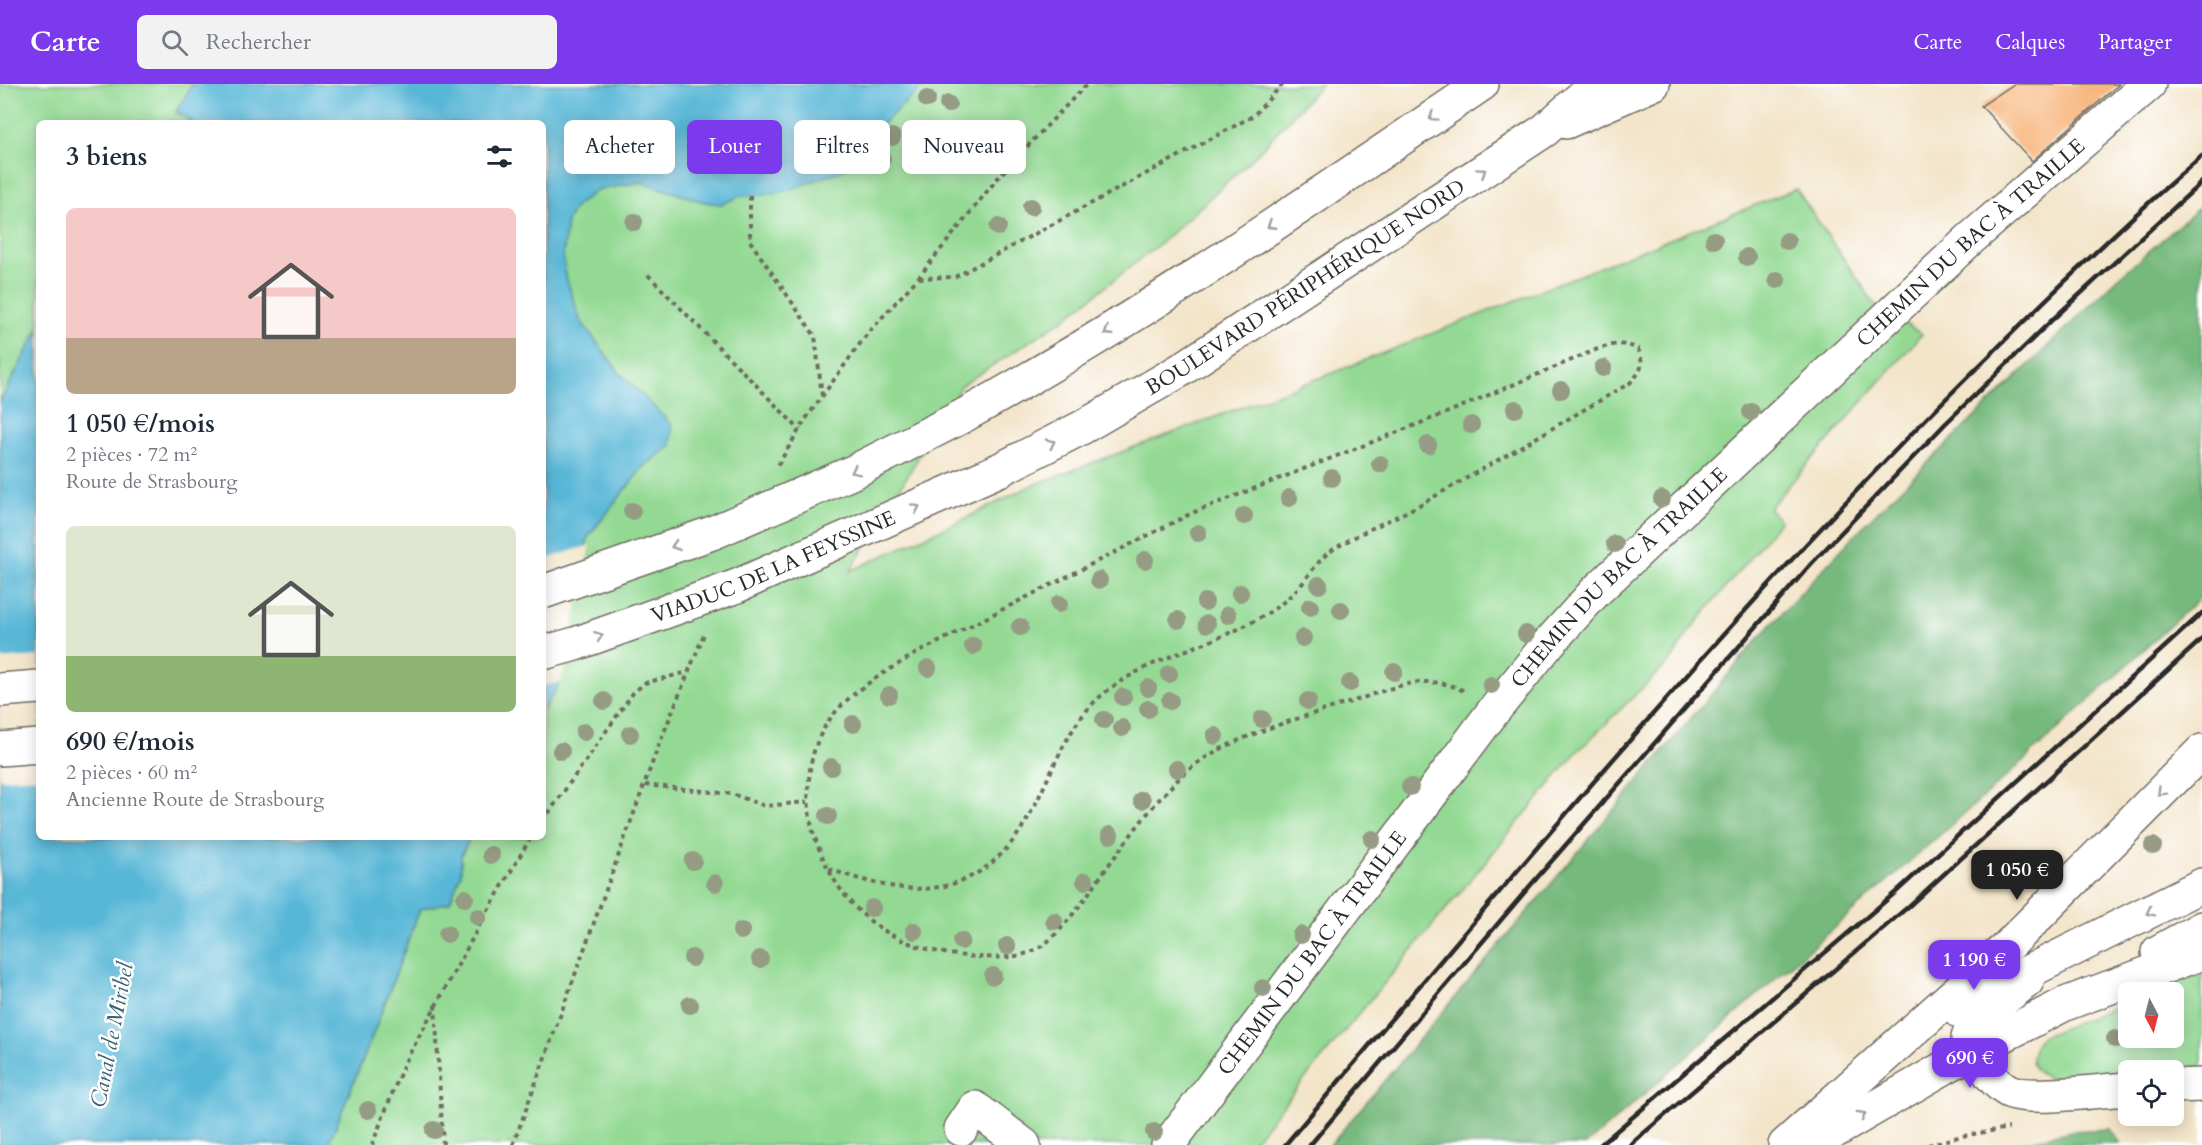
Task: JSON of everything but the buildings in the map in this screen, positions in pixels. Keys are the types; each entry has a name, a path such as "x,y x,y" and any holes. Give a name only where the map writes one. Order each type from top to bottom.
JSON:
{"main road":[{"path":"546,591 712,533 851,472 963,416 1046,371 1125,321 1482,84"},
{"name":"BOULEVARD PÉRIPHÉRIQUE NORD","path":"999,470 1083,427 1179,371 1545,130 1596,84"},
{"path":"1545,130 1653,84"},
{"name":"CHEMIN DU BAC À TRAILLE","path":"1168,1145 1492,713 1549,643 1595,592 1968,241 2149,84"},
{"name":"VIADUC DE LA FEYSSINE","path":"546,652 737,586 999,470"},
{"path":"0,690 36,687"},
{"path":"0,749 36,746"},
{"path":"1785,1145 2007,947 2202,751"},
{"path":"1859,1081 1982,995 2202,885"},
{"path":"1811,1145 1973,1051 2065,1004 2202,928"},
{"path":"2065,1004 2202,953"},
{"path":"2055,960 1973,1023 1968,1038 1973,1051 1990,1074 2007,1090 2025,1096 2118,1090"},
{"path":"2184,1086 2202,1085"},
{"path":"961,1129 975,1108 1024,1145"}],"path":[{"path":"918,278 956,277 1253,116 1283,84"},
{"path":"750,196 750,241 815,336 822,396"},
{"path":"648,275 800,430"},
{"path":"830,869 880,885 906,889 936,888 960,881 983,869 1002,852 1030,816 1070,735 1084,712 1115,685 1140,670 1261,617 1284,601 1302,584 1321,558 1335,548 1420,504 1630,384 1641,372 1642,360 1638,349 1628,344 1616,343 1600,348 1440,416 1192,513 915,654 886,671 852,696 840,706 822,729 816,741 810,766 807,802 812,831 838,888 876,928 923,949 956,956 1011,957 1028,954 1055,936 1157,801 1192,767 1229,745 1292,721 1407,684 1432,681 1453,685 1468,693 1492,713"},
{"path":"546,817 633,693 645,683 689,672"},
{"path":"645,785 732,794 765,806 807,802"},
{"path":"372,1145 403,1066 435,1004 529,840"},
{"path":"435,1004 443,1145"}],"green space":[{"path":"0,84 193,84 176,112 190,120 36,120 36,334 0,402"},
{"path":"925,84 1322,84 1253,158 1162,242 1063,320 962,385 850,571 1028,487 1330,374 1796,189 1876,306 1922,334 1769,508 1780,521 1688,633 1672,659 1575,754 1250,1145 328,1145 420,909 461,873 461,857 469,840 546,840 546,705 557,688 588,537 643,467 671,446 580,320 566,277 563,256 567,221 575,207 597,190 641,182 704,202 722,204 740,196 827,174 890,174 890,120 886,120"},
{"path":"2202,205 2202,596 2006,777 1586,1145 1330,1145 1759,638 1866,523 2117,279"},
{"path":"2202,972 2202,1070 2184,1070 2184,1060 2118,1060 2118,1074 2053,1079 2035,1068 2032,1062 2033,1050 2041,1037 2118,1006 2118,1048 2184,1048 2184,982 2177,982"},
{"path":"2110,1129 2120,1144 2013,1145 2071,1131"}],"water":[{"path":"193,84 925,84 886,120 794,120 794,174 832,174 789,190 763,195 740,196 722,204 704,202 641,182 597,190 575,207 567,221 563,256 566,277 580,320 619,372 672,425 671,446 643,467 588,537 557,688 546,705 546,120 190,120 176,112"},
{"name":"Canal de Miribel","path":"36,334 36,840 469,840 461,856 461,873 450,902 420,909 328,1145 0,1145 0,402"}],"pier":[{"path":"590,545 561,682 546,685 546,559"},
{"path":"36,656 36,777 0,779 0,659"}],"railway":[{"path":"1285,1145 1541,842 1716,643 1805,546 1896,450 2041,304 2202,156"},
{"path":"1310,1145 1529,887 1811,564 1945,424 2052,320 2202,182"},
{"path":"1600,1145 1896,892 2202,613"},
{"path":"1630,1145 1909,906 2202,639"}]}
